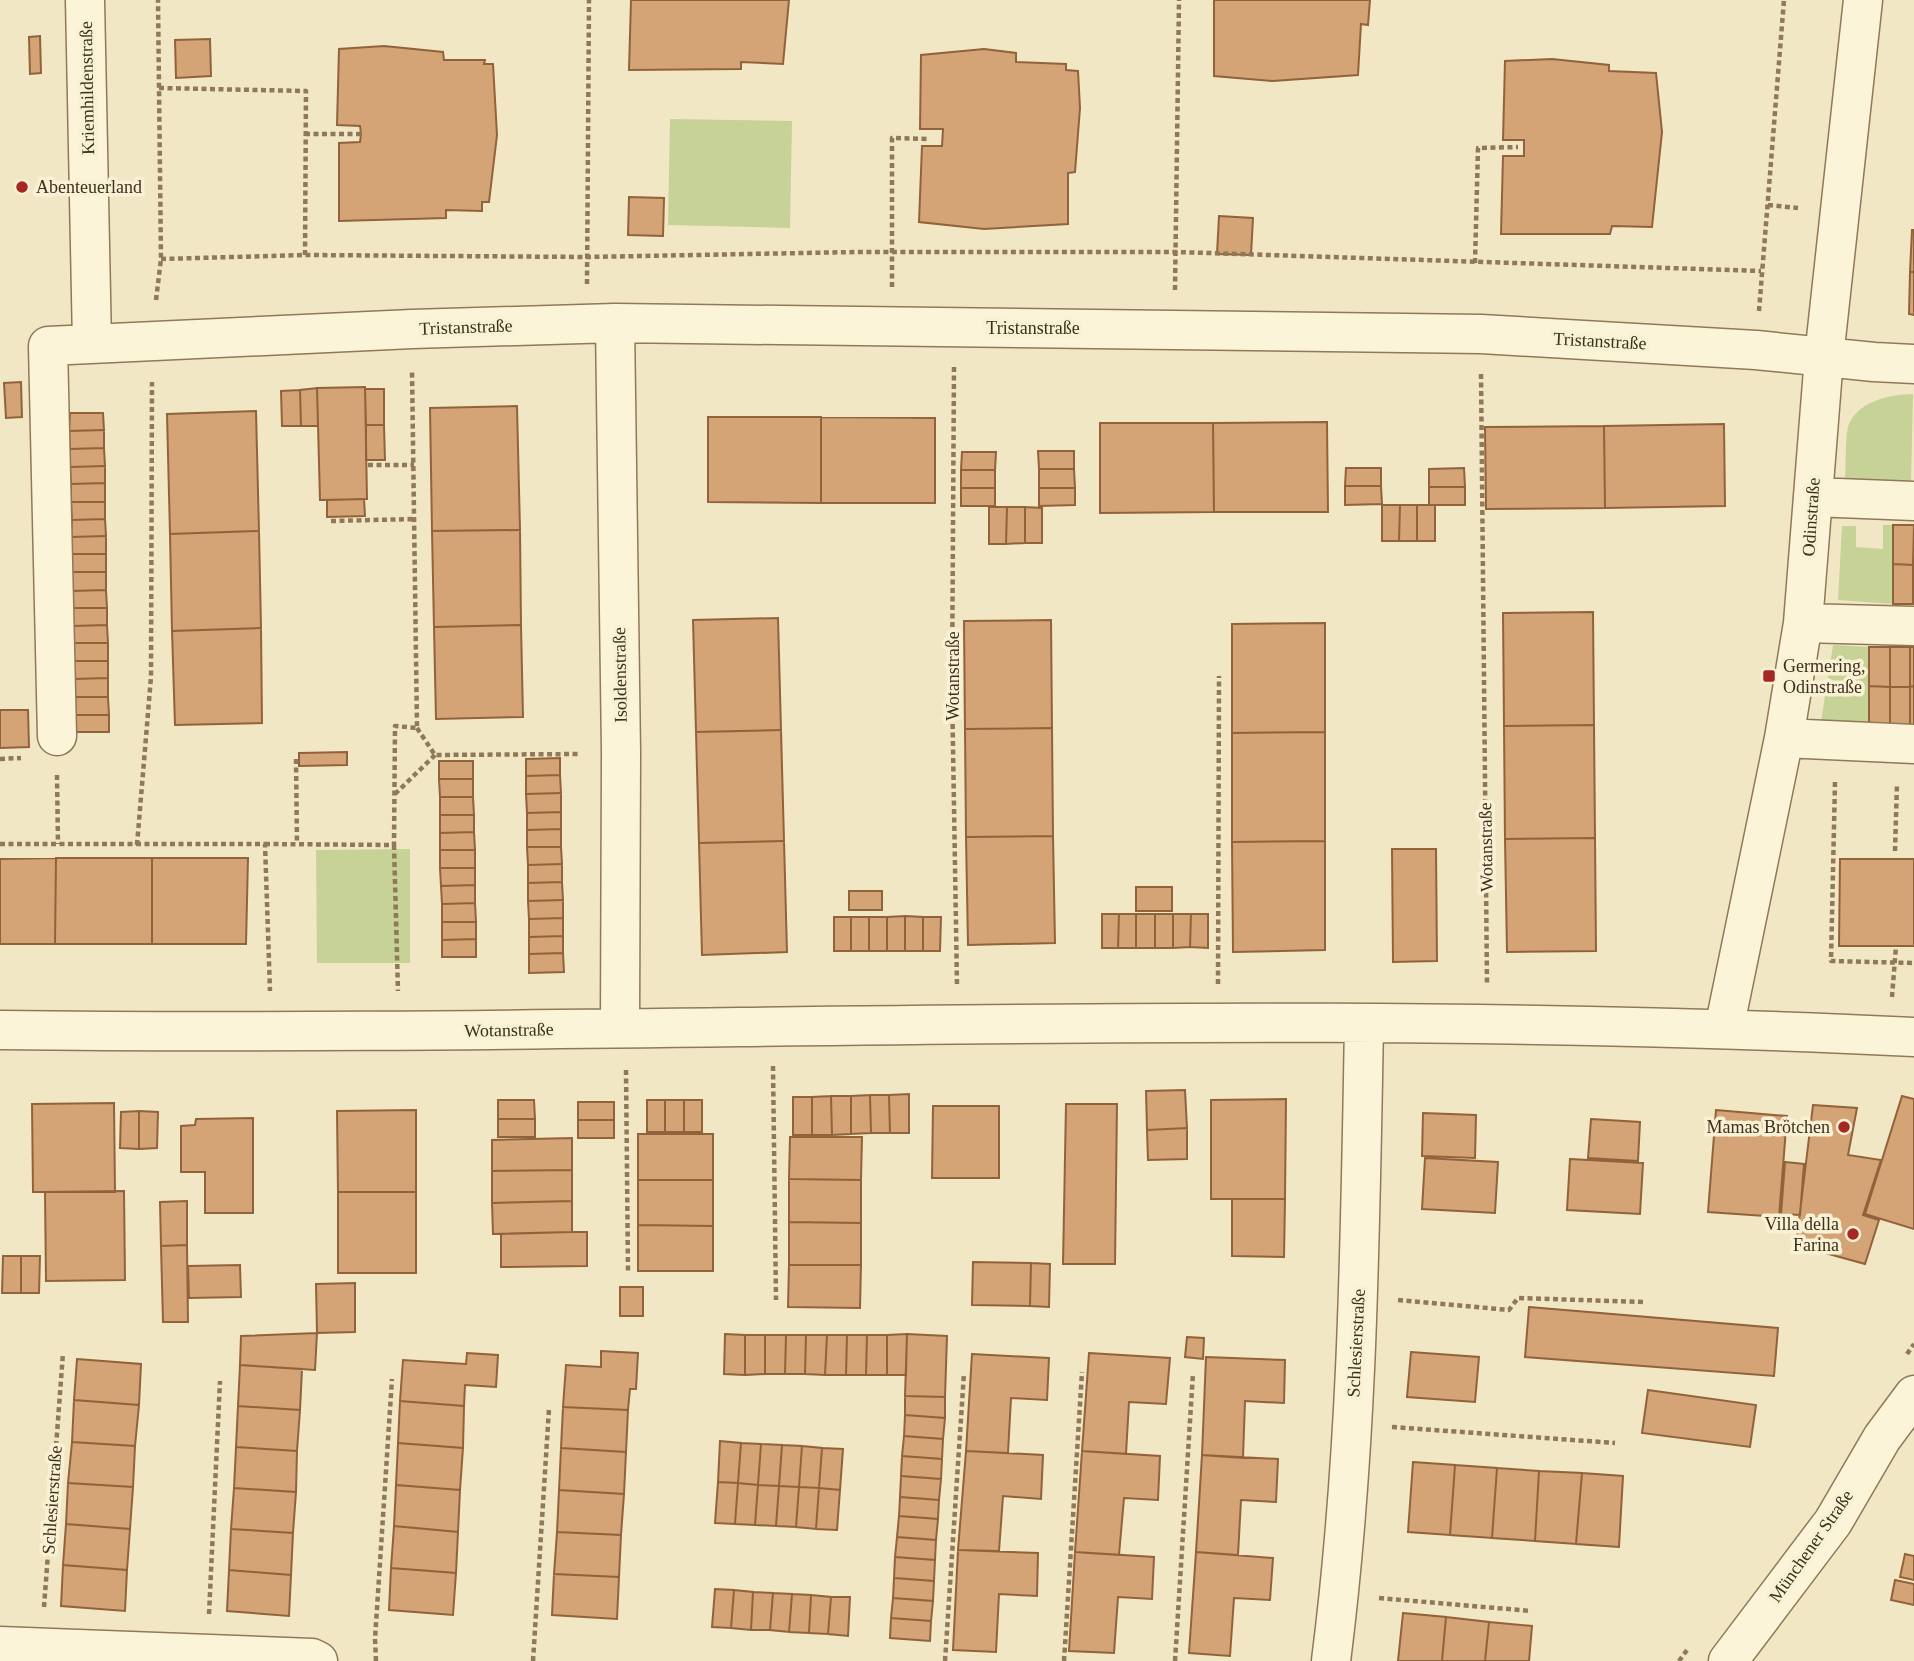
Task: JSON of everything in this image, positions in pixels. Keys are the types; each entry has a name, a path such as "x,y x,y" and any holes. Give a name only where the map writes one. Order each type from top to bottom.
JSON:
{"street":[{"name":"Kriemhildenstraße","path":"85,0 92,344"},
{"name":"Odinstraße","path":"1724,1030 1784,738 1803,622 1824,357 1863,0"},
{"name":"Tristanstraße","path":"57,736 48,346 601,323 1481,334 1756,350 1914,364"},
{"name":"Isoldenstraße","path":"601,323 621,754 623,1027"},
{"path":"1813,497 1914,501"},
{"path":"1803,622 1914,625"},
{"path":"1784,738 1906,744"},
{"name":"Wotanstraße","path":"0,1030 399,1032 623,1027 1488,1023 1914,1037"},
{"name":"Schlesierstraße","path":"1331,1661 1340,1595 1353,1424 1359,1296 1364,1025"},
{"name":"Münchener Straße","path":"1728,1661 1833,1522 1882,1438 1914,1395"},
{"path":"0,1646 206,1652 312,1658 318,1661"}],"path":[{"path":"138,845 150,677 152,342 161,259 158,0"},
{"path":"589,0 587,257 601,323"},
{"path":"1174,329 1179,0"},
{"path":"1756,350 1784,0"},
{"path":"159,88 306,91 305,255"},
{"path":"305,134 361,134"},
{"path":"892,327 892,138 929,139"},
{"path":"1475,263 1478,148 1518,147"},
{"path":"161,259 305,255 587,257 892,252 1177,253 1762,271"},
{"name":"Wotanstraße","path":"954,327 952,687 957,1025"},
{"path":"412,329 417,727 435,755"},
{"name":"Wotanstraße","path":"1481,334 1488,1023"},
{"path":"368,465 414,465"},
{"path":"331,521 415,519"},
{"path":"1217,1024 1219,676"},
{"path":"399,1032 394,726 417,727"},
{"path":"57,736 58,844"},
{"path":"1835,741 1830,961 1914,963"},
{"path":"1895,851 1906,744"},
{"path":"395,795 435,755 621,754"},
{"path":"296,759 296,844"},
{"path":"0,844 394,845"},
{"path":"265,844 271,1032"},
{"path":"1892,999 1896,946"},
{"path":"773,1026 775,1300"},
{"path":"623,1027 628,1272"},
{"path":"1359,1296 1509,1310 1518,1298 1643,1302"},
{"name":"Schlesierstraße","path":"41,1647 63,1353"},
{"path":"1064,1661 1082,1372"},
{"path":"945,1661 964,1373"},
{"path":"1175,1661 1193,1373"},
{"path":"376,1661 375,1639 392,1379"},
{"path":"206,1652 219,1381"},
{"path":"533,1661 549,1409"},
{"path":"1353,1424 1615,1443"},
{"path":"1340,1595 1531,1611"}],"green space":[{"path":"670,119 792,121 790,228 668,225"},
{"path":"1913,394 1911,482 1845,480 1847,435 1854,416 1860,409 1876,400"},
{"path":"1883,525 1893,525 1893,604 1838,600 1842,526 1856,526 1856,547 1883,549"},
{"path":"1833,645 1869,647 1869,726 1821,722"},
{"path":"410,849 410,963 317,963 316,850"}],"building":[{"path":"631,0 789,0 783,64 741,62 741,69 629,70"},
{"path":"1214,0 1370,0 1368,25 1361,24 1358,75 1273,81 1214,76"},
{"path":"40,36 41,73 30,74 29,37"},
{"path":"210,39 211,76 176,78 175,40"},
{"path":"384,46 443,52 444,60 485,60 484,64 493,64 497,135 489,202 482,202 482,211 446,210 446,218 339,221 339,143 360,142 361,134 360,126 337,125 339,49"},
{"path":"984,49 1016,53 1016,62 1066,64 1066,70 1078,71 1080,108 1075,172 1068,173 1068,224 984,229 919,222 922,146 942,146 943,129 920,129 921,55"},
{"path":"1552,59 1609,65 1609,71 1656,73 1662,132 1652,227 1612,226 1610,234 1501,234 1503,156 1524,156 1524,140 1503,140 1505,61"},
{"path":"629,197 664,198 663,236 628,235"},
{"path":"1219,216 1253,218 1251,255 1217,254"},
{"path":"1912,230 1914,272 1910,272"},
{"path":"1910,272 1914,272 1914,315 1909,314"},
{"path":"21,382 22,417 6,418 4,383"},
{"path":"365,387 367,499 320,500 317,388"},
{"path":"317,388 318,426 301,426 300,390"},
{"path":"365,389 384,389 384,425 366,425"},
{"path":"300,390 301,426 282,426 281,391"},
{"path":"517,406 520,530 432,531 430,408"},
{"path":"256,411 259,531 170,534 167,414"},
{"path":"70,413 103,413 104,430 69,431"},
{"path":"708,417 821,417 821,503 708,502"},
{"path":"821,417 935,418 935,503 821,503"},
{"path":"1327,422 1328,512 1214,512 1213,423"},
{"path":"1100,423 1213,423 1214,512 1100,513"},
{"path":"1724,424 1725,506 1605,508 1604,426"},
{"path":"366,425 384,425 385,460 366,460"},
{"path":"1604,426 1605,508 1486,509 1485,427"},
{"path":"104,430 104,448 70,449 69,431"},
{"path":"104,448 105,466 70,467 70,449"},
{"path":"1038,451 1074,451 1074,469 1039,469"},
{"path":"962,452 996,452 995,470 961,470"},
{"path":"105,466 105,483 71,484 70,467"},
{"path":"1346,468 1381,468 1381,486 1345,486"},
{"path":"1464,468 1465,487 1429,487 1429,469"},
{"path":"1039,469 1074,469 1075,488 1039,488"},
{"path":"961,470 995,470 995,488 961,488"},
{"path":"105,483 105,502 71,502 71,484"},
{"path":"1345,486 1381,486 1382,504 1345,505"},
{"path":"1429,487 1465,487 1465,505 1429,505"},
{"path":"961,488 995,488 995,506 961,506"},
{"path":"1039,488 1075,488 1075,505 1039,506"},
{"path":"364,499 365,516 327,517 327,500"},
{"path":"71,502 105,502 105,519 72,520"},
{"path":"1382,505 1400,505 1399,541 1382,541"},
{"path":"1400,505 1417,505 1417,541 1399,541"},
{"path":"1417,505 1435,505 1435,541 1417,541"},
{"path":"989,507 1007,507 1006,544 989,544"},
{"path":"1007,507 1025,507 1025,543 1006,544"},
{"path":"1025,507 1042,508 1042,543 1025,543"},
{"path":"105,519 106,536 71,537 72,520"},
{"path":"1893,525 1914,525 1913,565 1893,564"},
{"path":"520,530 521,625 434,627 432,531"},
{"path":"259,531 261,628 172,631 170,534"},
{"path":"106,536 106,554 72,554 71,537"},
{"path":"72,554 106,554 106,572 72,572"},
{"path":"1893,564 1913,565 1913,604 1893,604"},
{"path":"72,572 106,572 106,590 72,591"},
{"path":"106,590 107,608 73,608 72,591"},
{"path":"73,608 107,608 107,625 73,626"},
{"path":"1593,612 1594,725 1504,726 1503,613"},
{"path":"778,618 781,730 696,732 693,620"},
{"path":"1051,620 1052,728 965,729 964,621"},
{"path":"1325,623 1325,732 1232,733 1232,624"},
{"path":"107,625 108,643 73,643 73,626"},
{"path":"521,625 523,717 436,719 434,627"},
{"path":"261,628 262,723 175,725 172,631"},
{"path":"73,643 108,643 108,661 73,661"},
{"path":"1869,647 1890,647 1890,687 1869,686"},
{"path":"1890,647 1910,647 1910,687 1890,687"},
{"path":"1910,647 1914,647 1914,686 1910,687"},
{"path":"73,661 108,661 108,678 74,679"},
{"path":"108,678 108,697 74,697 74,679"},
{"path":"1869,686 1890,687 1890,726 1869,726"},
{"path":"1914,686 1914,726 1910,725 1910,687"},
{"path":"1890,687 1910,687 1910,725 1890,726"},
{"path":"74,697 108,697 109,715 75,715"},
{"path":"0,710 28,710 29,747 0,748"},
{"path":"75,715 109,715 109,732 75,732"},
{"path":"1594,725 1595,838 1505,839 1504,726"},
{"path":"1052,728 1053,836 966,837 965,729"},
{"path":"781,730 784,841 699,843 696,732"},
{"path":"1325,732 1325,841 1232,842 1232,733"},
{"path":"347,752 347,765 299,766 299,753"},
{"path":"560,758 560,775 526,776 526,759"},
{"path":"439,761 473,761 473,779 439,779"},
{"path":"560,775 561,793 526,794 526,776"},
{"path":"439,779 473,779 473,797 440,797"},
{"path":"561,793 561,812 527,813 526,794"},
{"path":"440,797 473,797 474,815 440,815"},
{"path":"561,812 561,829 527,830 527,813"},
{"path":"440,815 474,815 474,832 440,833"},
{"path":"561,829 561,847 527,847 527,830"},
{"path":"474,832 475,850 440,850 440,833"},
{"path":"1053,836 1055,943 968,945 966,837"},
{"path":"1595,838 1596,951 1507,952 1505,839"},
{"path":"784,841 787,952 702,955 699,843"},
{"path":"1325,841 1325,950 1233,952 1232,842"},
{"path":"527,847 561,847 562,864 528,865"},
{"path":"1392,849 1436,849 1437,961 1393,962"},
{"path":"440,850 475,850 475,868 440,868"},
{"path":"56,858 152,858 152,944 55,944"},
{"path":"56,858 55,944 0,944 0,859"},
{"path":"152,858 248,858 246,944 152,944"},
{"path":"1840,859 1914,859 1914,946 1839,946"},
{"path":"562,864 562,882 528,883 528,865"},
{"path":"440,868 475,868 475,885 441,886"},
{"path":"562,882 563,900 528,901 528,883"},
{"path":"475,885 475,903 442,904 441,886"},
{"path":"1136,887 1172,887 1172,911 1136,911"},
{"path":"849,891 882,891 882,910 849,910"},
{"path":"563,900 563,918 529,919 528,901"},
{"path":"475,903 476,922 442,922 442,904"},
{"path":"1102,914 1119,914 1118,948 1102,948"},
{"path":"1119,914 1136,914 1136,948 1118,948"},
{"path":"1136,914 1155,914 1155,948 1136,948"},
{"path":"1155,914 1173,914 1173,948 1155,948"},
{"path":"1173,914 1191,914 1190,947 1173,948"},
{"path":"1191,914 1208,914 1208,948 1190,947"},
{"path":"905,916 905,951 887,951 887,917"},
{"path":"905,916 923,917 923,951 905,951"},
{"path":"834,917 851,917 851,951 834,951"},
{"path":"851,917 869,917 869,951 851,951"},
{"path":"869,917 887,917 887,951 869,951"},
{"path":"923,917 941,917 940,951 923,951"},
{"path":"563,918 563,936 529,937 529,919"},
{"path":"442,922 476,922 476,939 442,940"},
{"path":"563,936 563,953 529,954 529,937"},
{"path":"476,939 476,957 442,957 442,940"},
{"path":"563,953 564,972 529,973 529,954"},
{"path":"1185,1090 1187,1128 1147,1130 1146,1091"},
{"path":"909,1094 909,1133 890,1133 889,1095"},
{"path":"870,1095 871,1133 851,1134 851,1096"},
{"path":"870,1095 889,1095 890,1133 871,1133"},
{"path":"831,1096 832,1135 812,1135 812,1097"},
{"path":"831,1096 851,1096 851,1134 832,1135"},
{"path":"1902,1096 1914,1099 1914,1229 1865,1214"},
{"path":"793,1097 812,1097 812,1135 793,1135"},
{"path":"1286,1099 1285,1199 1211,1199 1211,1100"},
{"path":"498,1100 534,1100 535,1119 498,1119"},
{"path":"647,1100 665,1100 665,1132 647,1132"},
{"path":"665,1100 684,1100 684,1132 665,1132"},
{"path":"684,1100 702,1100 702,1132 684,1132"},
{"path":"578,1102 614,1102 614,1120 578,1120"},
{"path":"114,1103 115,1192 33,1192 32,1104"},
{"path":"1066,1104 1117,1104 1115,1264 1063,1264"},
{"path":"1813,1105 1857,1108 1848,1155 1881,1160 1863,1215 1879,1220 1865,1264 1796,1245"},
{"path":"933,1106 999,1106 999,1178 932,1178"},
{"path":"416,1110 416,1192 338,1192 337,1111"},
{"path":"1716,1110 1787,1116 1779,1217 1708,1212"},
{"path":"139,1111 139,1149 120,1148 121,1112"},
{"path":"139,1111 158,1112 157,1148 139,1149"},
{"path":"1423,1113 1476,1115 1475,1158 1422,1156"},
{"path":"253,1118 253,1213 205,1213 205,1172 181,1172 181,1126 195,1125 196,1119"},
{"path":"498,1119 535,1119 535,1137 498,1137"},
{"path":"1591,1119 1640,1122 1638,1161 1588,1158"},
{"path":"578,1120 614,1120 614,1138 578,1138"},
{"path":"1187,1128 1187,1159 1148,1160 1147,1130"},
{"path":"638,1134 713,1134 713,1180 638,1180"},
{"path":"790,1137 862,1137 861,1180 789,1179"},
{"path":"572,1138 572,1170 492,1171 492,1140"},
{"path":"1425,1158 1498,1162 1495,1213 1422,1209"},
{"path":"1570,1159 1643,1163 1640,1214 1567,1210"},
{"path":"1785,1162 1804,1164 1800,1215 1781,1214"},
{"path":"572,1170 572,1201 492,1203 492,1171"},
{"path":"789,1179 861,1180 861,1223 789,1222"},
{"path":"638,1180 713,1180 713,1226 638,1225"},
{"path":"124,1191 125,1280 46,1281 45,1192"},
{"path":"338,1192 416,1192 416,1273 338,1273"},
{"path":"1232,1199 1285,1199 1284,1257 1232,1256"},
{"path":"187,1201 187,1245 161,1246 160,1202"},
{"path":"572,1201 572,1232 493,1234 492,1203"},
{"path":"789,1222 861,1223 861,1265 789,1265"},
{"path":"638,1225 713,1226 713,1271 638,1271"},
{"path":"587,1232 587,1266 501,1267 501,1234"},
{"path":"187,1245 188,1322 163,1322 161,1246"},
{"path":"3,1256 21,1256 21,1293 2,1293"},
{"path":"21,1256 40,1256 39,1293 21,1293"},
{"path":"973,1262 1031,1263 1030,1306 972,1305"},
{"path":"1031,1263 1050,1264 1049,1307 1030,1306"},
{"path":"240,1265 241,1297 189,1298 188,1266"},
{"path":"789,1265 861,1265 860,1308 788,1307"},
{"path":"355,1283 355,1332 317,1333 316,1284"},
{"path":"620,1287 643,1287 643,1316 620,1316"},
{"path":"1529,1307 1778,1328 1774,1376 1525,1357"},
{"path":"317,1333 315,1370 240,1365 241,1336"},
{"path":"725,1334 745,1335 745,1375 724,1374"},
{"path":"907,1334 906,1375 887,1375 887,1335"},
{"path":"907,1334 947,1336 945,1397 905,1396"},
{"path":"745,1335 765,1335 765,1374 745,1375"},
{"path":"765,1335 786,1335 785,1374 765,1374"},
{"path":"786,1335 806,1335 805,1374 785,1374"},
{"path":"806,1335 827,1335 825,1375 805,1374"},
{"path":"827,1335 847,1335 846,1375 825,1375"},
{"path":"847,1335 867,1335 866,1375 846,1375"},
{"path":"867,1335 887,1335 887,1375 866,1375"},
{"path":"1187,1337 1204,1338 1203,1359 1185,1357"},
{"path":"601,1351 638,1353 636,1389 630,1389 628,1410 563,1407 566,1365 601,1367"},
{"path":"1411,1352 1479,1357 1475,1402 1407,1397"},
{"path":"467,1353 498,1355 496,1387 465,1385 464,1406 400,1401 403,1360 466,1364"},
{"path":"1089,1353 1170,1358 1166,1404 1129,1402 1126,1454 1082,1451"},
{"path":"972,1354 1049,1358 1047,1400 1011,1398 1008,1453 966,1451"},
{"path":"1206,1357 1285,1360 1284,1403 1245,1401 1243,1458 1202,1455"},
{"path":"77,1359 141,1364 139,1405 74,1400"},
{"path":"240,1365 302,1369 300,1410 238,1406"},
{"path":"1648,1390 1756,1405 1750,1447 1642,1433"},
{"path":"905,1396 945,1397 945,1418 905,1415"},
{"path":"74,1400 139,1405 135,1446 72,1442"},
{"path":"400,1401 464,1406 463,1448 398,1443"},
{"path":"238,1406 300,1410 297,1451 236,1447"},
{"path":"563,1407 628,1410 626,1452 561,1448"},
{"path":"905,1415 945,1418 943,1439 904,1436"},
{"path":"904,1436 943,1439 942,1459 902,1456"},
{"path":"720,1441 741,1443 738,1483 718,1482"},
{"path":"72,1442 135,1446 133,1487 68,1483"},
{"path":"398,1443 463,1448 460,1490 396,1485"},
{"path":"741,1443 761,1444 758,1485 738,1483"},
{"path":"761,1444 782,1445 779,1486 758,1485"},
{"path":"782,1445 802,1446 799,1487 779,1486"},
{"path":"802,1446 822,1448 819,1488 799,1487"},
{"path":"236,1447 297,1451 296,1492 234,1488"},
{"path":"561,1448 626,1452 624,1494 559,1490"},
{"path":"822,1448 843,1449 840,1490 819,1488"},
{"path":"966,1451 1043,1455 1041,1499 1003,1496 999,1551 958,1550"},
{"path":"1082,1451 1160,1456 1158,1500 1124,1498 1119,1555 1075,1552"},
{"path":"1202,1455 1278,1459 1276,1502 1241,1500 1238,1555 1196,1552"},
{"path":"902,1456 942,1459 941,1479 901,1476"},
{"path":"1413,1462 1455,1465 1450,1535 1408,1532"},
{"path":"1455,1465 1497,1468 1492,1538 1450,1535"},
{"path":"1497,1468 1539,1471 1535,1541 1492,1538"},
{"path":"1539,1471 1582,1473 1576,1544 1535,1541"},
{"path":"1582,1473 1623,1476 1619,1547 1576,1544"},
{"path":"901,1476 941,1479 939,1500 900,1497"},
{"path":"718,1482 738,1483 735,1524 715,1523"},
{"path":"68,1483 133,1487 130,1529 66,1524"},
{"path":"738,1483 758,1485 755,1525 735,1524"},
{"path":"396,1485 460,1490 458,1532 394,1526"},
{"path":"758,1485 779,1486 776,1526 755,1525"},
{"path":"779,1486 799,1487 796,1527 776,1526"},
{"path":"799,1487 819,1488 816,1529 796,1527"},
{"path":"234,1488 296,1492 293,1533 231,1529"},
{"path":"819,1488 840,1490 837,1530 816,1529"},
{"path":"559,1490 624,1494 621,1535 557,1532"},
{"path":"900,1497 939,1500 938,1519 899,1516"},
{"path":"899,1516 938,1519 936,1540 897,1537"},
{"path":"66,1524 130,1529 127,1570 63,1565"},
{"path":"394,1526 458,1532 456,1573 391,1568"},
{"path":"231,1529 293,1533 291,1575 229,1570"},
{"path":"557,1532 621,1535 619,1577 554,1574"},
{"path":"897,1537 936,1540 935,1560 895,1557"},
{"path":"958,1550 1038,1553 1037,1596 999,1594 996,1652 953,1650"},
{"path":"1075,1552 1154,1557 1152,1599 1118,1597 1114,1653 1069,1651"},
{"path":"1196,1552 1273,1558 1270,1600 1234,1598 1230,1656 1189,1653"},
{"path":"1905,1554 1914,1556 1914,1580 1900,1577"},
{"path":"895,1557 935,1560 934,1581 894,1578"},
{"path":"63,1565 127,1570 125,1611 61,1606"},
{"path":"391,1568 456,1573 453,1615 389,1610"},
{"path":"229,1570 291,1575 289,1616 227,1611"},
{"path":"554,1574 619,1577 617,1619 552,1615"},
{"path":"894,1578 934,1581 933,1601 893,1598"},
{"path":"1895,1580 1914,1584 1914,1605 1891,1600"},
{"path":"715,1589 734,1590 731,1628 712,1627"},
{"path":"734,1590 753,1592 751,1630 731,1628"},
{"path":"753,1592 773,1593 770,1630 751,1630"},
{"path":"773,1593 792,1594 789,1632 770,1630"},
{"path":"792,1594 811,1595 809,1633 789,1632"},
{"path":"811,1595 831,1597 828,1634 809,1633"},
{"path":"831,1597 850,1597 848,1636 828,1634"},
{"path":"893,1598 933,1601 931,1621 891,1618"},
{"path":"1403,1613 1446,1617 1442,1661 1398,1661"},
{"path":"1446,1617 1489,1622 1485,1661 1442,1661"},
{"path":"891,1618 931,1621 930,1641 890,1638"},
{"path":"1489,1622 1532,1626 1529,1661 1485,1661"}],"place":[{"name":"Abenteuerland","path":"22,187"},
{"name":"Germering, Odinstraße","path":"1769,676"},
{"name":"Mamas Brötchen","path":"1844,1127"},
{"name":"Villa della Farina","path":"1853,1234"}]}
